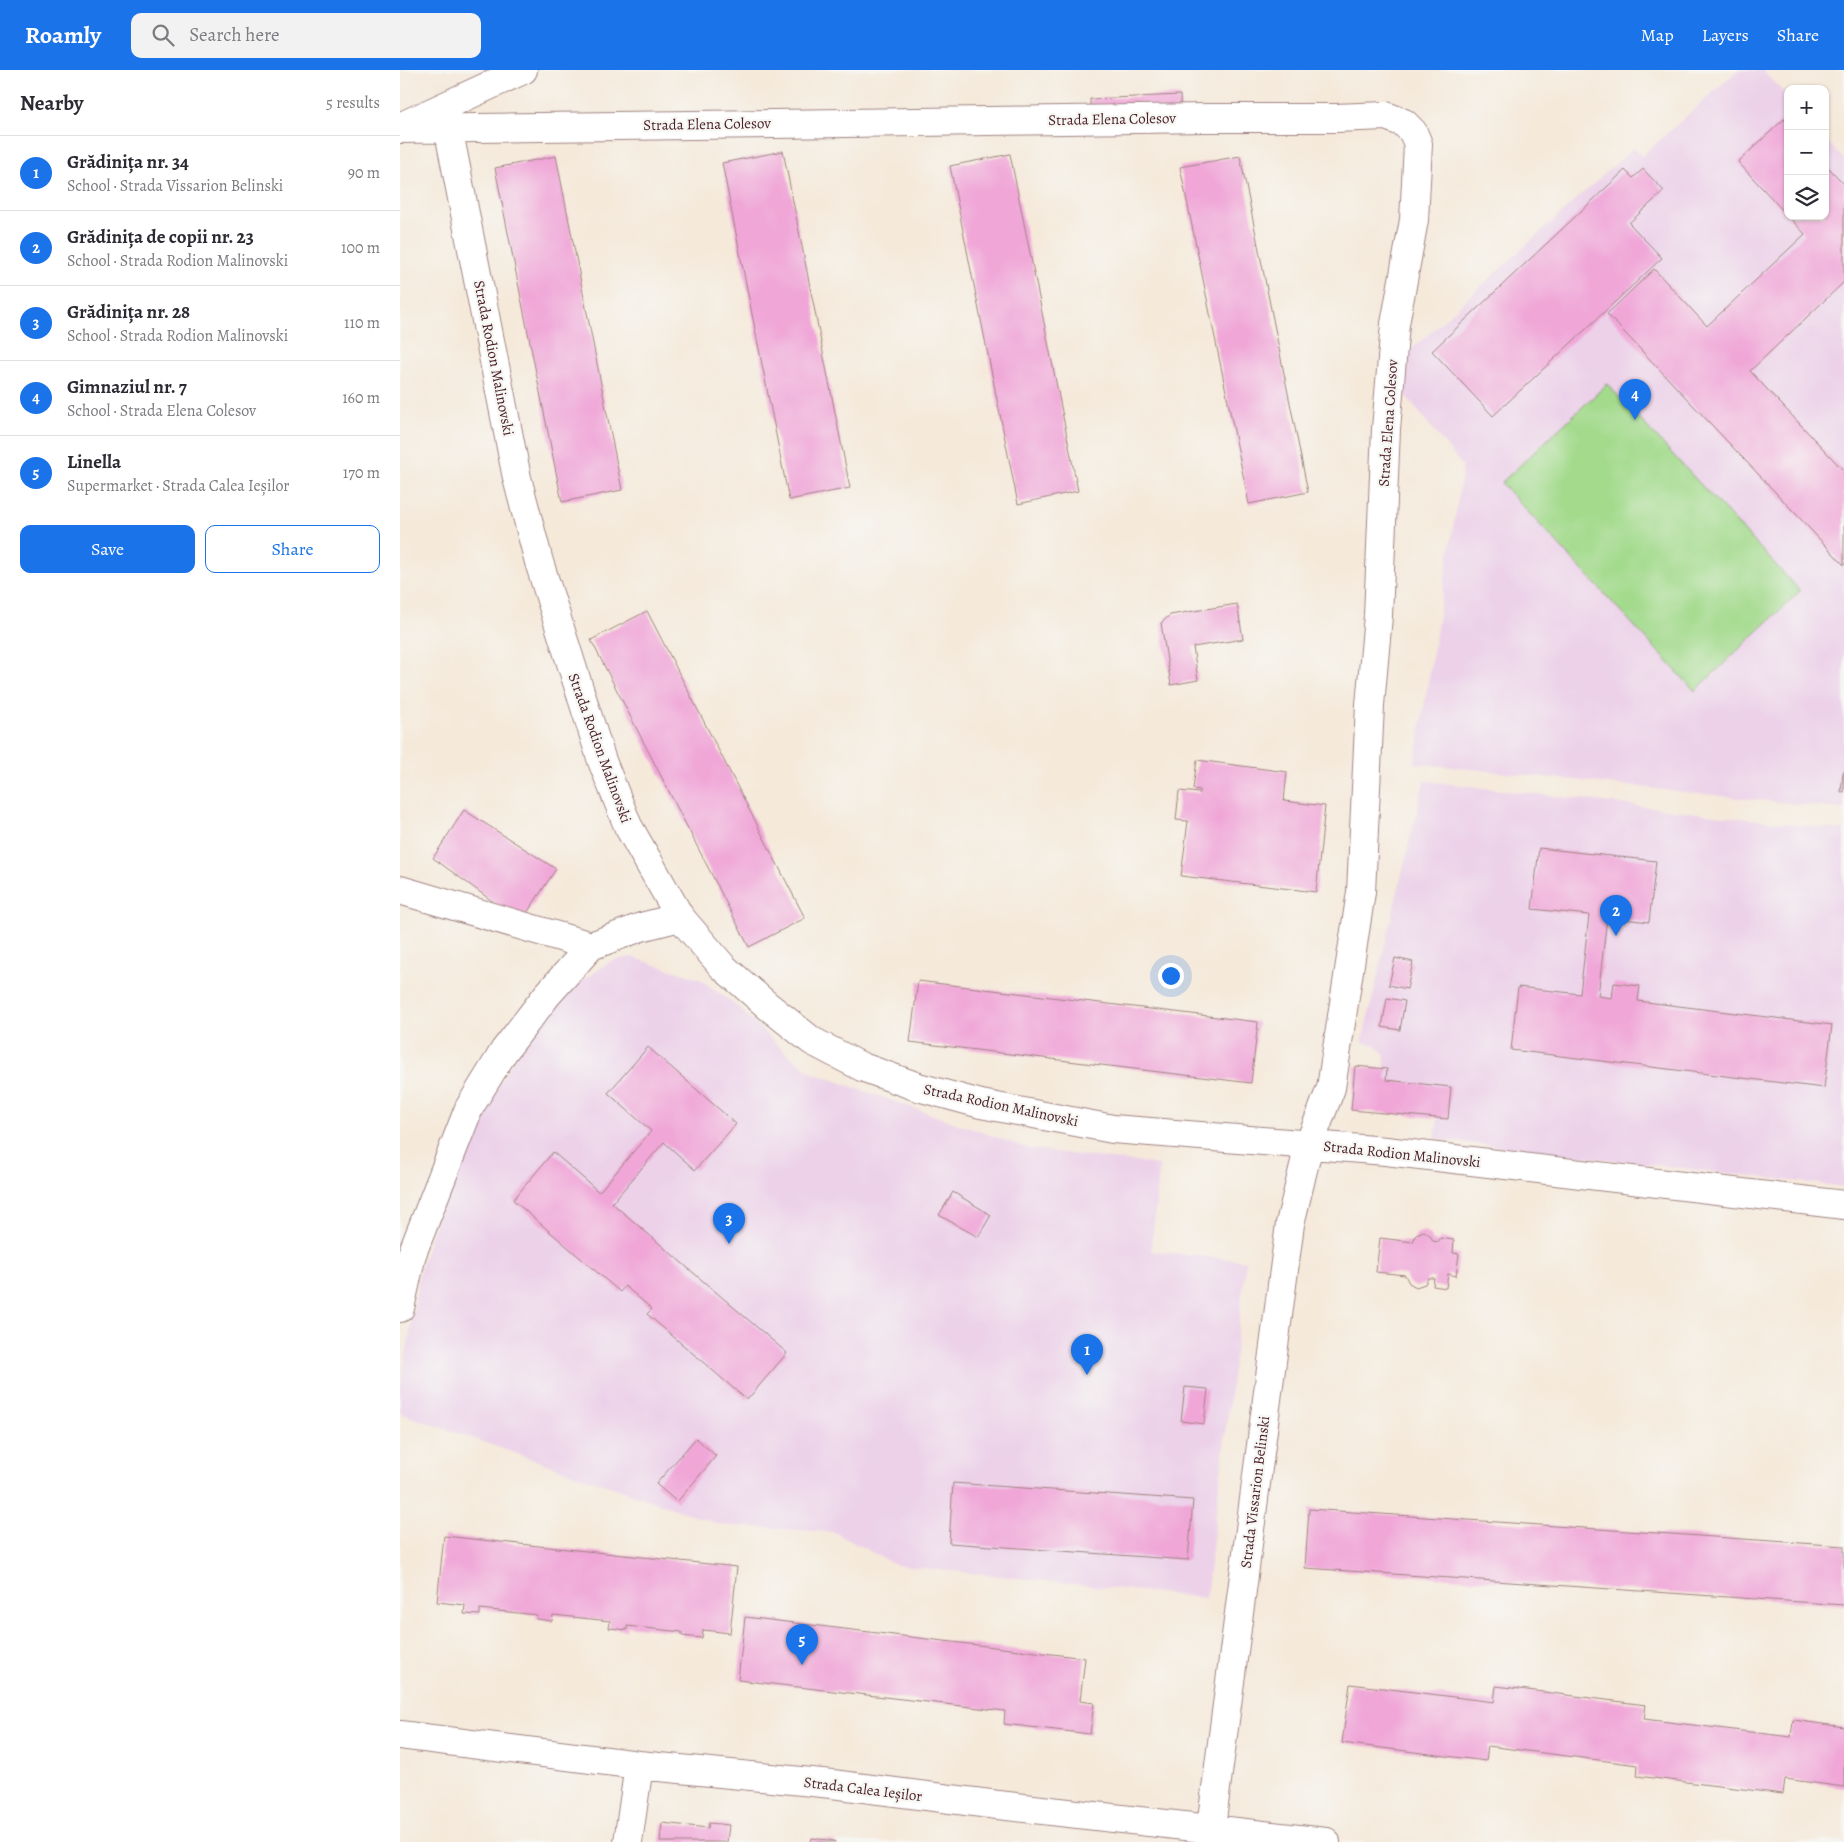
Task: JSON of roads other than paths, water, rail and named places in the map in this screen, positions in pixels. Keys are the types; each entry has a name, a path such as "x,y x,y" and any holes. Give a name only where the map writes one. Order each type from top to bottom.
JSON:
{"street":[{"name":"Strada Elena Colesov","path":"400,128 524,70"},
{"name":"Strada Elena Colesov","path":"400,128 1386,116 1404,123 1413,132 1418,144 1414,220 1395,324 1386,429 1361,892 1331,1088 1309,1145"},
{"name":"Strada Rodion Malinovski","path":"448,128 517,478 539,562 602,761 618,802 628,826 680,917 723,967 812,1041 862,1067 918,1088 981,1104 1113,1129 1386,1151 1844,1205"},
{"path":"400,890 591,946"},
{"path":"400,1308 412,1254 469,1108 504,1051 548,995 591,946 641,927 680,917"},
{"name":"Strada Vissarion Belinski","path":"1210,1835 1290,1224 1309,1145"},
{"name":"Strada Calea Ieșilor","path":"400,1735 639,1765 832,1784 1210,1835 1326,1842"},
{"path":"628,1842 639,1765"}],"place":[{"name":"Gimnaziul nr. 7","path":"1635,420"},
{"name":"Grădinița de copii nr. 23","path":"1616,936"},
{"name":"Grădinița nr. 28","path":"729,1244"},
{"name":"Grădinița nr. 34","path":"1087,1375"},
{"name":"Linella","path":"802,1665"}]}
